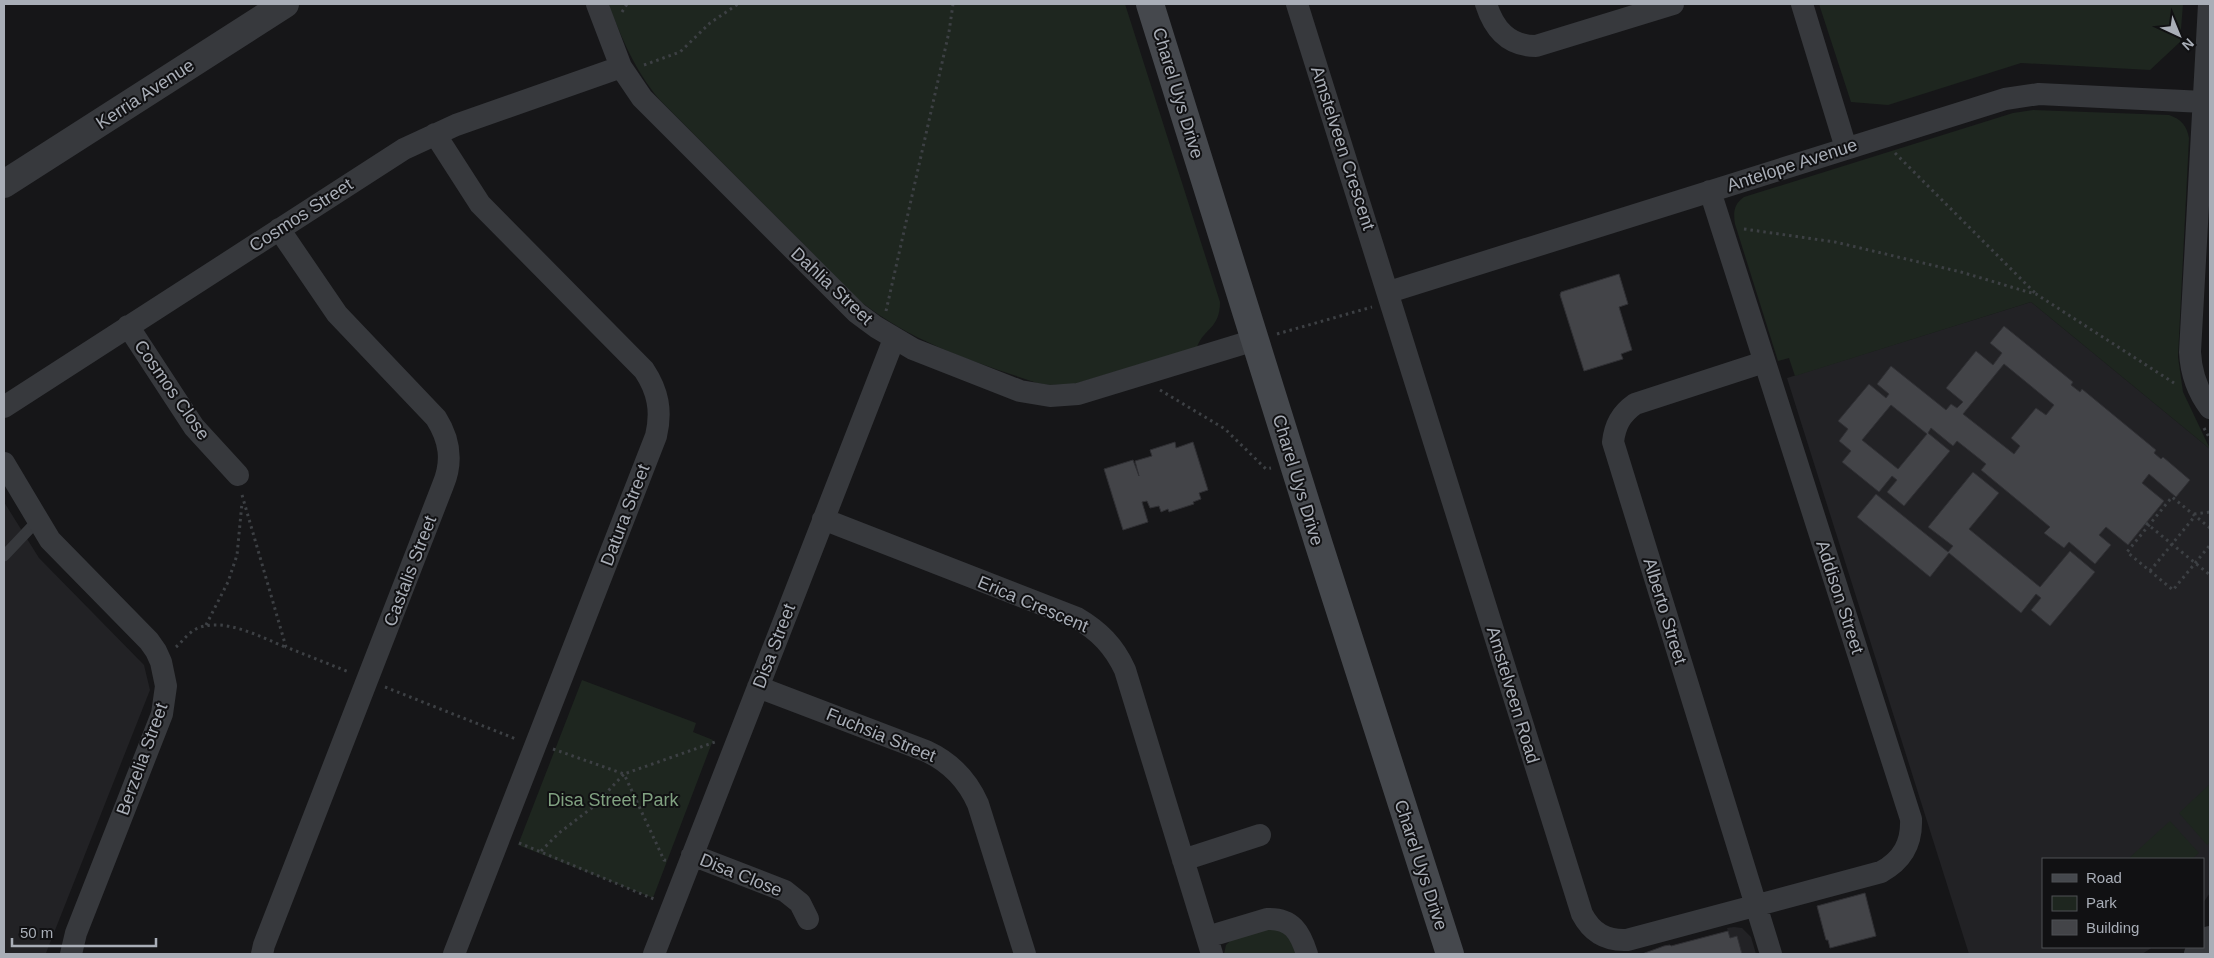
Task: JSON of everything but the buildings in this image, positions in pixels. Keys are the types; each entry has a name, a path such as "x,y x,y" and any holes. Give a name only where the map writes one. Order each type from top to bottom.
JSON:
{"main road":[{"name":"Charel Uys Drive","path":"1150,4 1293,462 1450,954"}],"street":[{"name":"Kerria Avenue","path":"4,184 286,4"},
{"name":"Dahlia Street","path":"597,4 621,67 631,84 655,112 840,297 885,333 932,357 1035,394 1064,396 1078,394 1255,340"},
{"name":"Amstelveen Crescent","path":"1297,4 1390,297"},
{"path":"1486,4 1493,24 1505,37 1520,44 1536,46 1673,4"},
{"path":"1802,4 1846,148"},
{"path":"2209,4 2190,352 2193,377 2210,408"},
{"name":"Cosmos Street","path":"4,407 404,149 435,134 621,67"},
{"name":"Antelope Avenue","path":"1390,297 1710,191 1993,102 2028,95 2204,102"},
{"name":"Datura Street","path":"435,134 480,204 644,370 656,391 660,414 656,436 454,954"},
{"name":"Addison Street","path":"1710,191 1905,800 1911,830 1905,851 1899,860 1881,872 1757,905"},
{"name":"Castalis Street","path":"262,954 448,472 449,446 436,418 336,314 279,229"},
{"name":"Amstelveen Road","path":"1390,297 1586,923 1602,936 1610,939 1627,940 1757,905"},
{"name":"Cosmos Close","path":"128,326 194,427 238,474"},
{"name":"Disa Street","path":"654,954 823,519 885,333"},
{"name":"Alberto Street","path":"1764,362 1635,404 1628,409 1617,423 1613,442 1614,451 1771,954"},
{"name":"Berzelia Street","path":"4,463 50,540 149,641 161,662 166,686 162,714 76,933 71,954"},
{"name":"Erica Crescent","path":"823,519 1076,618 1102,636 1115,652 1125,670 1210,946"},
{"name":"Fuchsia Street","path":"758,687 926,750 938,756 958,772 973,793 978,804 1025,954"},
{"path":"1183,860 1260,836"},
{"name":"Disa Close","path":"690,860 785,891 800,903 808,919"},
{"path":"1210,946 1267,919 1276,919 1284,921 1297,930 1307,954"}],"lane":[{"path":"4,556 38,520"}],"path":[{"path":"621,67 650,64 680,52 710,22 738,4"},
{"path":"885,333 884,319 949,32 953,4"},
{"path":"1886,136 1890,148 2036,294 2178,385 2185,389 2198,389"},
{"path":"1721,228 1731,227 1835,242 1952,270 2036,294"},
{"path":"1255,340 1390,297"},
{"path":"1142,375 1160,390 1225,429 1266,469 1293,462"},
{"path":"238,474 242,498 286,647"},
{"path":"2210,528 2172,497 2127,552 2173,590 2210,545"},
{"path":"206,625 228,582 237,555 242,516 242,498"},
{"path":"2150,571 2194,515 2210,512"},
{"path":"2148,524 2210,575"},
{"path":"161,662 194,630 206,625 219,625 245,630 522,742 536,743 624,774 664,860 690,860"},
{"path":"541,851 559,833 593,807 624,774 713,742 736,743"},
{"path":"500,836 541,851 672,906"}],"shaded area":[{"path":"2031,302 2210,449 2210,893 2204,902 2204,858 2042,858 2042,948 2151,948 2142,954 1969,954 1787,378"},
{"path":"4,502 39,558 144,665 150,690 46,953 41,954 4,954"},
{"path":"1727,928 1742,928 1751,937 1756,954 1742,954 1737,936 1730,938"}],"green space":[{"path":"608,4 1125,4 1220,302 1215,323 1197,347 1074,384 1049,385 1037,383 967,359 903,329 861,302 659,99 636,65"},
{"path":"1819,4 2183,4 2180,42 2150,70 2021,63 1888,105 1851,102"},
{"path":"2033,110 2169,115 2180,121 2187,130 2189,138 2178,357 2183,392 2210,449 2031,302 1795,376 1789,358 1778,361 1735,224 1734,216 1738,202 1744,197 2013,113"},
{"name":"Disa Street Park","path":"582,680 696,723 693,732 713,740 653,898 518,845"},
{"path":"2210,784 2210,842 2207,845 2179,813"},
{"path":"2170,821 2199,853 2193,858 2129,858"},
{"path":"1280,926 1300,954 1224,954 1226,945 1231,940"}]}
